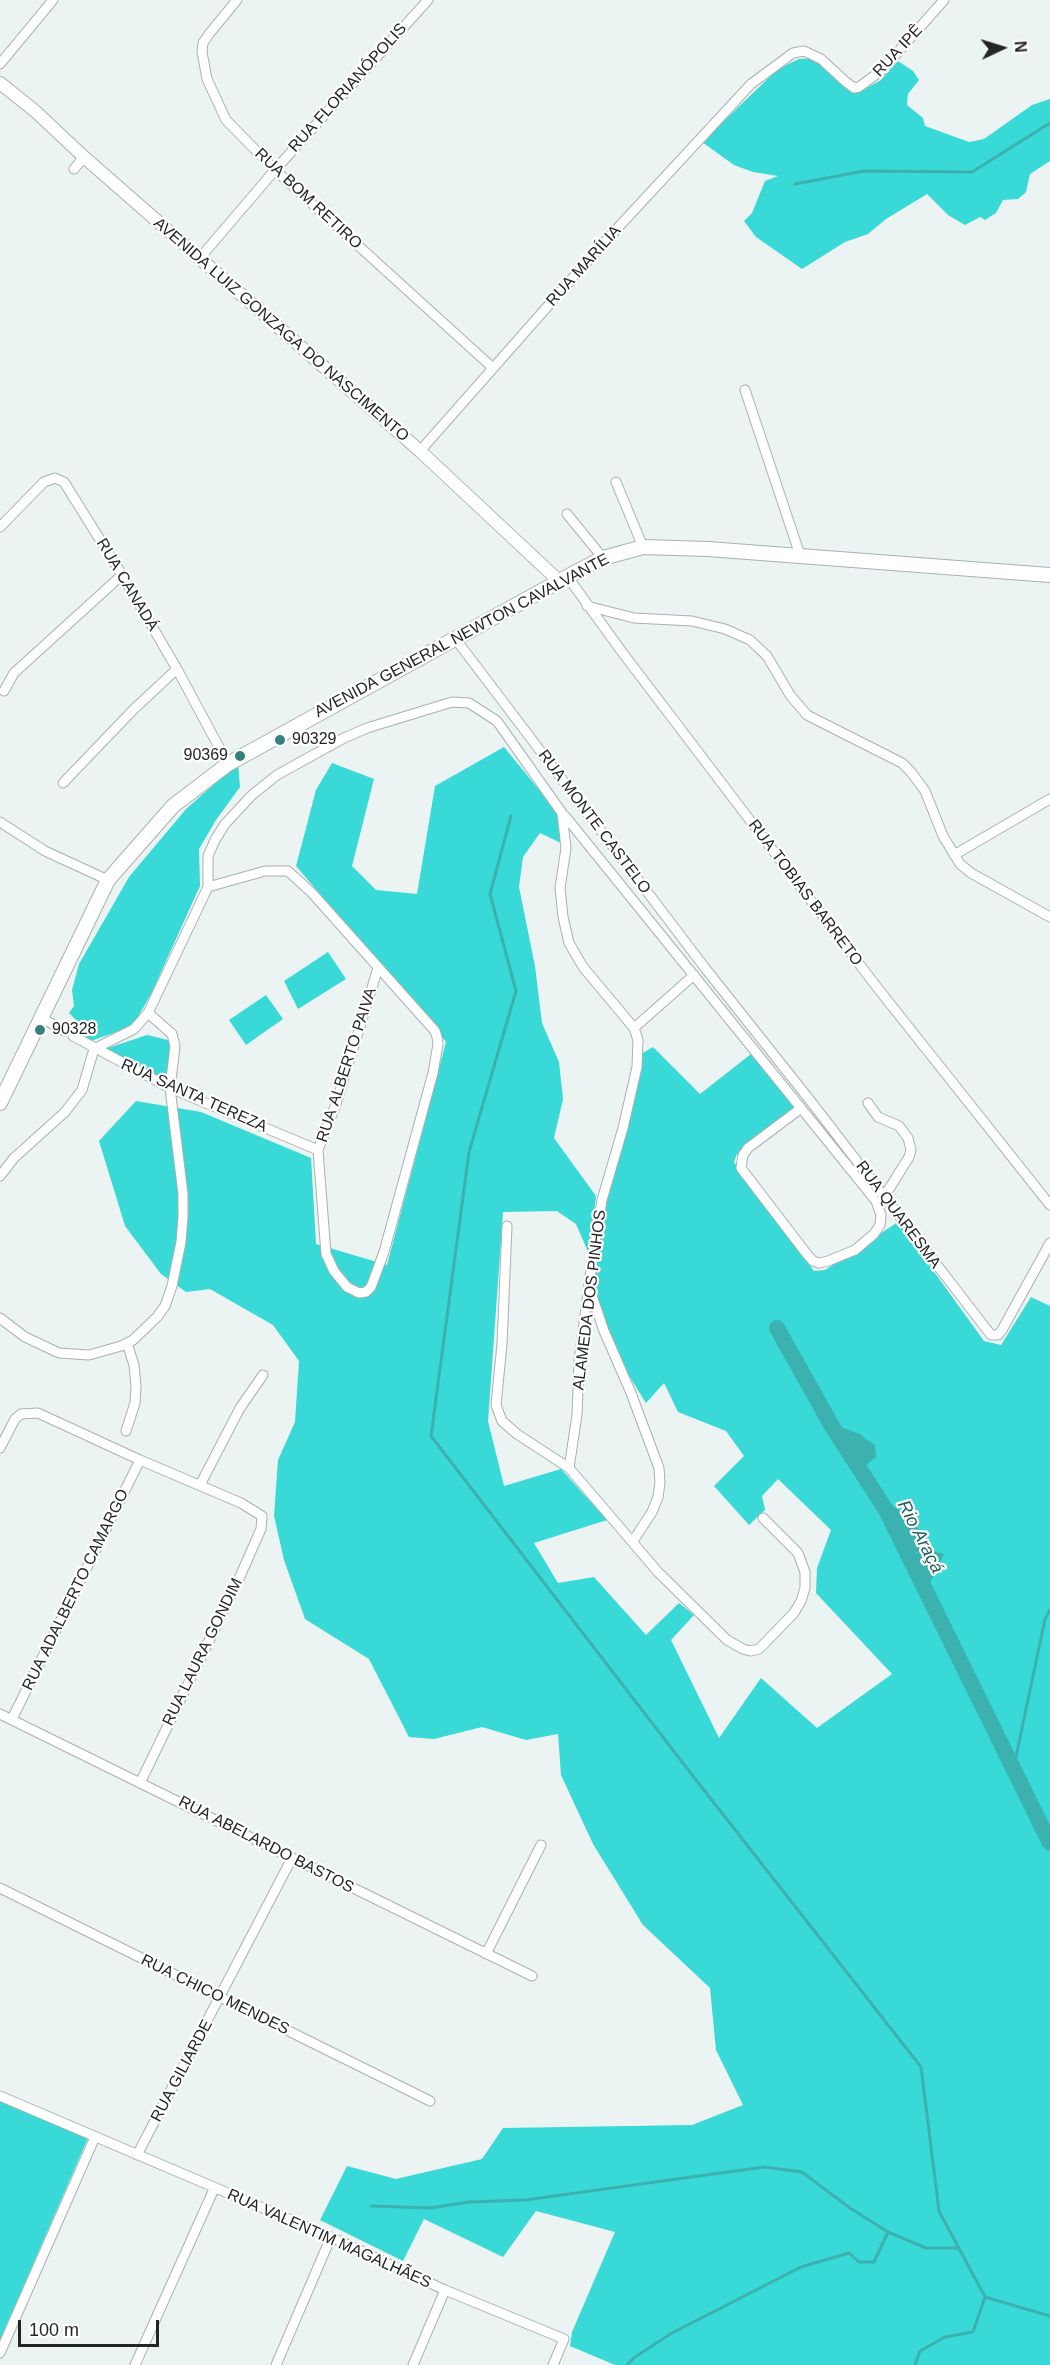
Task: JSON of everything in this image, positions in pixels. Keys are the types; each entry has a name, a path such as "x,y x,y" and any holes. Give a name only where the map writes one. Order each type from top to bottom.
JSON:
{"main road":[{"name":"AVENIDA LUIZ GONZAGA DO NASCIMENTO","path":"0,83 35,111 199,259 563,578"},
{"name":"AVENIDA GENERAL NEWTON CAVALVANTE","path":"0,1103 108,880 173,806 228,764 563,578 603,558 643,547 708,549 801,558 1050,575"}],"street":[{"path":"0,64 53,0"},
{"name":"RUA BOM RETIRO","path":"237,0 214,26 204,43 203,64 207,79 226,120 275,170 493,368"},
{"name":"RUA FLORIANÓPOLIS","path":"199,259 275,170 428,0"},
{"name":"RUA IPÊ","path":"846,82 855,88 872,79 944,0"},
{"name":"RUA MARÍLIA","path":"420,451 600,247 751,84 793,53 804,51 821,59 846,82"},
{"path":"74,169 84,157"},
{"path":"745,390 801,558"},
{"name":"RUA CANADÁ","path":"0,527 44,482 60,479 69,488 177,669 228,764"},
{"path":"616,482 643,547"},
{"path":"567,514 603,558"},
{"path":"4,691 14,673 122,575"},
{"name":"RUA TOBIAS BARRETO","path":"563,578 587,606 869,976 1050,1205"},
{"path":"587,606 634,618 675,619 707,625 740,634 755,643 767,656 790,695 807,716 902,763 911,772 925,791 943,836 954,855 971,873 1050,917"},
{"name":"RUA MONTE CASTELO","path":"454,637 735,1005"},
{"path":"63,783 134,709 177,669"},
{"path":"0,1176 14,1158 65,1112 82,1090 94,1049 134,1029 148,1013 207,888 208,856 214,840 225,824 252,795 277,775 344,738 367,728 452,702 469,703 497,721 562,813 876,1201 879,1208 880,1225 874,1234 855,1250 828,1261 813,1262 741,1168 743,1155 748,1148 800,1109"},
{"path":"954,855 1050,799"},
{"path":"562,813 566,835 560,888 563,917 569,943 583,967 634,1028 694,975"},
{"path":"0,822 45,851 108,880"},
{"path":"207,888 265,871 288,871 312,893 378,968"},
{"name":"RUA ALBERTO PAIVA","path":"378,968 435,1031 438,1044 430,1083 384,1252 371,1287 366,1292 359,1293 347,1287 334,1271 327,1254 318,1150 336,1104 378,968"},
{"name":"RUA QUARESMA","path":"735,1005 986,1331 994,1336 998,1335 1011,1317 1050,1243"},
{"path":"0,1318 25,1337 59,1353 88,1354 127,1343 146,1329 165,1306 172,1286 181,1242 183,1194 170,1088 174,1040 168,1030 148,1013"},
{"path":"42,1018 64,1031"},
{"name":"ALAMEDA DOS PINHOS","path":"569,1468 577,1415 579,1361 588,1285 602,1200 623,1128 637,1067 638,1040 634,1028"},
{"name":"RUA SANTA TEREZA","path":"73,1036 170,1088 318,1150"},
{"path":"868,1103 879,1118 899,1126 908,1138 912,1150 884,1197"},
{"path":"507,1226 501,1376 497,1392 498,1413 507,1427 569,1468 658,1572 727,1640 735,1646 750,1651 759,1649 794,1613 805,1588 805,1572 798,1553 763,1518"},
{"path":"588,1285 659,1468 658,1497 652,1512 633,1541"},
{"path":"126,1431 135,1404 136,1386 134,1365 127,1343"},
{"path":"0,1448 15,1419 21,1414 38,1413 200,1485 240,1408 263,1375"},
{"name":"RUA ADALBERTO CAMARGO","path":"12,1719 140,1460"},
{"name":"RUA LAURA GONDIM","path":"140,1783 222,1616 263,1520 262,1516 252,1508 200,1485"},
{"name":"RUA ABELARDO BASTOS","path":"0,1714 532,1976"},
{"path":"486,1954 541,1845"},
{"name":"RUA GILIARDE","path":"137,2156 292,1858"},
{"name":"RUA CHICO MENDES","path":"0,1888 220,1999 430,2101"},
{"name":"RUA VALENTIM MAGALHÃES","path":"0,2096 331,2237 445,2290 564,2339 553,2365"},
{"path":"0,2353 95,2137"},
{"path":"135,2365 214,2188"},
{"path":"276,2365 331,2237"},
{"path":"413,2365 445,2290"}],"shaded area":[{"path":"799,59 830,60 861,91 881,80 898,61 913,71 919,80 908,94 907,105 923,118 925,126 969,142 984,139 1032,105 1050,99 1050,161 1030,174 1026,192 1018,199 1003,200 996,213 985,220 980,217 965,225 948,215 927,194 886,219 868,234 845,242 802,269 756,237 744,221 752,213 765,181 778,176 753,172 734,165 702,142 778,69"},
{"path":"504,747 559,814 561,843 540,833 523,857 519,887 535,966 542,1023 559,1062 563,1099 554,1138 596,1196 589,1254 576,1224 557,1211 503,1212 488,1421 504,1486 561,1469 607,1520 534,1543 558,1583 594,1577 646,1635 679,1603 694,1615 671,1640 719,1738 761,1678 817,1728 892,1674 816,1593 817,1568 831,1530 778,1479 762,1496 765,1510 749,1525 714,1486 744,1456 726,1431 678,1412 664,1383 646,1403 626,1371 606,1326 592,1282 606,1201 641,1054 653,1047 700,1094 751,1054 795,1109 737,1154 734,1162 814,1271 825,1270 898,1222 984,1341 1001,1345 1031,1297 1050,1306 1050,2365 615,2365 570,2346 572,2332 615,2232 536,2211 503,2257 424,2219 403,2261 320,2220 347,2166 396,2179 482,2159 503,2128 692,2125 743,2105 716,2050 710,1988 643,1925 593,1844 561,1775 558,1734 526,1740 482,1727 434,1739 409,1737 369,1659 305,1619 284,1560 274,1516 278,1460 295,1422 299,1361 273,1325 210,1289 186,1292 161,1274 125,1226 99,1141 136,1101 201,1112 311,1158 316,1244 387,1265 446,1042 296,866 316,790 332,763 374,779 352,866 376,890 417,894 435,786"},
{"path":"238,763 240,787 216,820 199,849 200,886 152,992 133,1026 91,1041 73,1029 76,1020 69,1013 74,1006 72,990 79,964 129,877 186,809"},
{"path":"328,952 346,979 298,1009 284,981"},
{"path":"266,995 283,1019 246,1045 229,1020"},
{"path":"147,1035 168,1040 171,1049 167,1085 107,1051 108,1048"},
{"path":"0,2101 88,2138 0,2340"}],"water":[{"path":"835,1418 838,1426 862,1435 875,1445 876,1457 860,1470 844,1461 842,1448 845,1444 842,1434 835,1433 833,1428"},
{"path":"892,1506 913,1517 922,1539 933,1551 944,1554 924,1595 920,1587 917,1552 907,1548 890,1527 886,1510"}],"waterway":[{"path":"795,184 864,171 972,172 1050,123"},
{"path":"511,816 490,894 516,991 469,1152 431,1436 921,2067 939,2211 985,2297 1050,2316"},
{"name":"Rio Araçá","path":"777,1328 833,1428 886,1510 1050,1843"},
{"name":"Rio Araçá","path":"1013,1771 1045,1619 1050,1610"},
{"path":"371,2206 430,2208 469,2202 525,2200 764,2167 802,2172 850,2208 888,2232 926,2248 959,2248"},
{"path":"627,2365 635,2357 672,2333 801,2267 849,2253 859,2262 874,2262 888,2232"},
{"path":"915,2365 920,2351 945,2337 973,2332 985,2297"}],"place":[{"name":"90329","path":"280,740"},
{"name":"90369","path":"240,756"},
{"name":"90328","path":"40,1030"}]}
